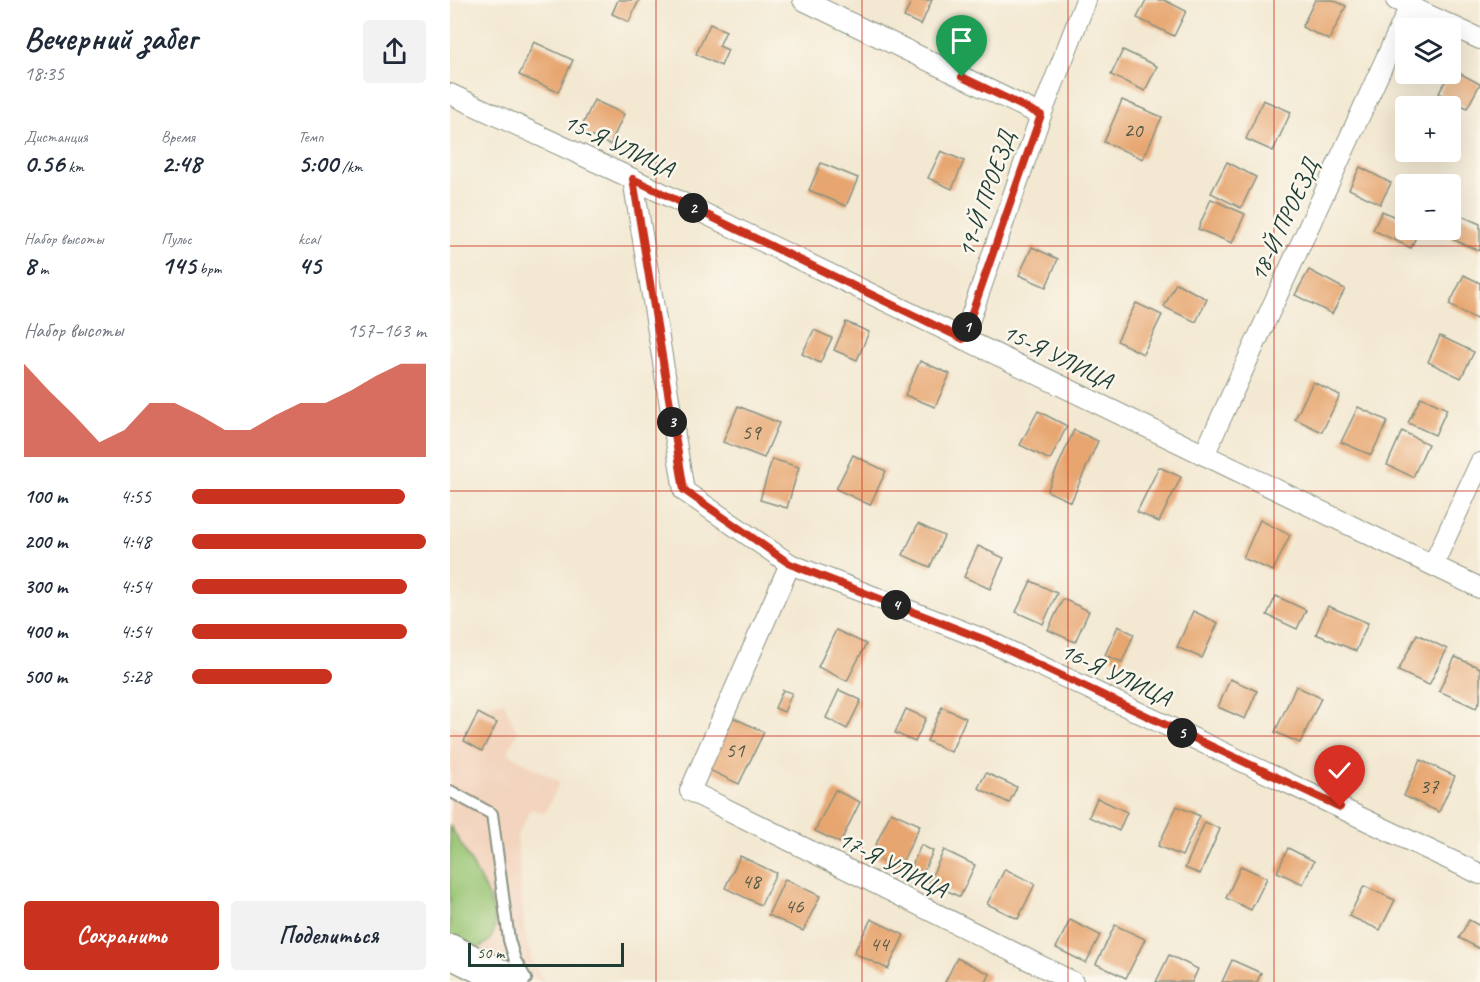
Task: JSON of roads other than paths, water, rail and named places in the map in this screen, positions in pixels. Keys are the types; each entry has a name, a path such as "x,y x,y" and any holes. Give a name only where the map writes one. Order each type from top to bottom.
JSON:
{"highway":[{"path":"450,951 512,982"}],"street":[{"path":"803,0 1041,115"},
{"name":"19-Й ПРОЕЗД","path":"963,339 1041,115 1086,0"},
{"path":"1403,3 1480,39"},
{"name":"18-Й ПРОЕЗД","path":"1204,455 1403,3"},
{"name":"15-Я УЛИЦА","path":"450,94 633,179 1480,588"},
{"name":"16-Я УЛИЦА","path":"633,179 684,490 790,564 988,641 1480,874"},
{"path":"1433,565 1480,463"},
{"name":"17-Я УЛИЦА","path":"790,564 690,791 1073,982"}],"lane":[{"path":"450,791 492,814 509,940 515,960 528,982"}]}
